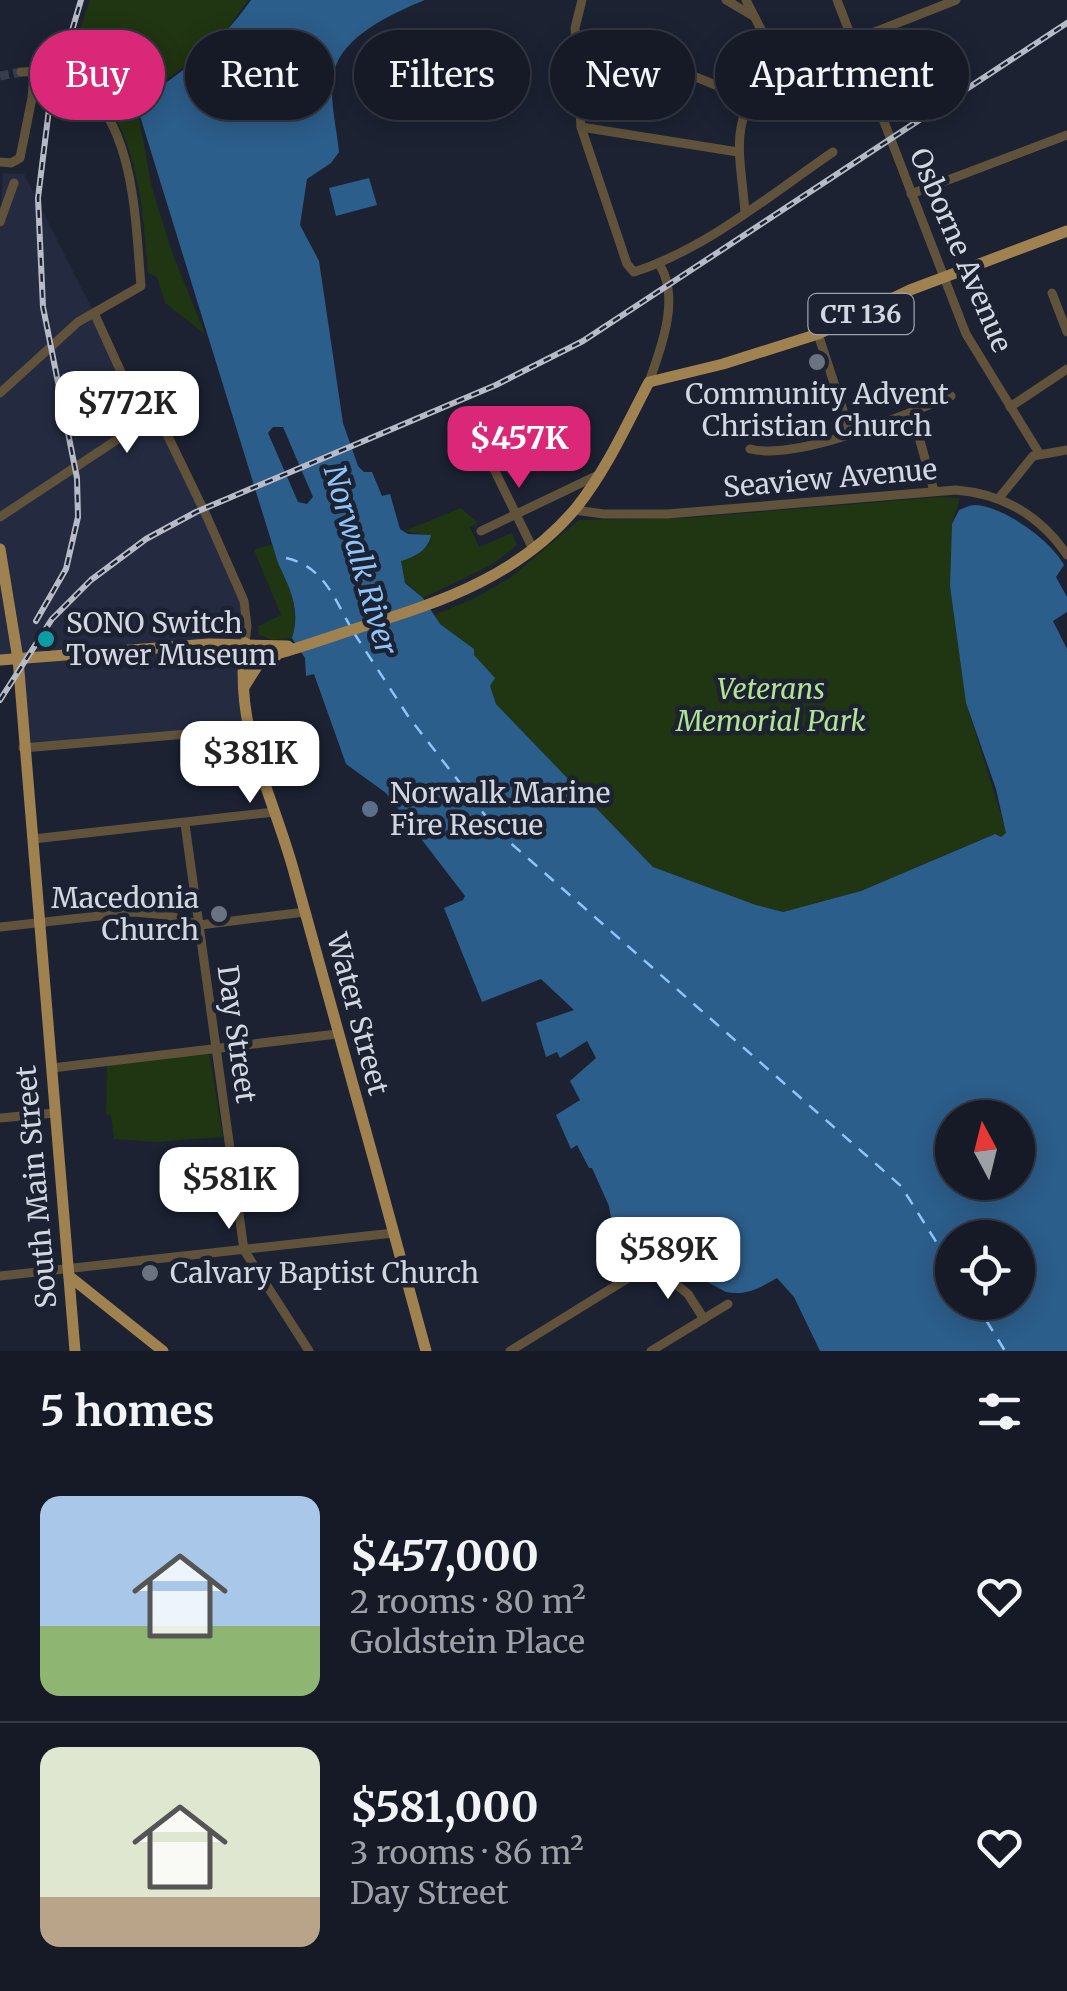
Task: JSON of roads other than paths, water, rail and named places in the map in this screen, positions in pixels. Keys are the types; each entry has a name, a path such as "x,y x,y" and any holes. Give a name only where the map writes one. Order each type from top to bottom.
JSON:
{"main road":[{"name":"CT 136","path":"649,382 724,364 818,334 944,278 1067,231"},
{"path":"242,690 258,665 292,649 439,603 472,589 533,549 574,510 600,474 649,382"},
{"name":"South Main Street","path":"0,549 18,659 75,1351"},
{"path":"0,660 244,643 292,649"},
{"name":"Water Street","path":"244,643 242,690 246,729 305,912 426,1351"},
{"path":"69,1273 163,1351"}],"street":[{"path":"582,0 575,28 582,126 634,272 659,264 833,152"},
{"path":"726,0 755,18"},
{"path":"746,0 761,30"},
{"name":"Osborne Avenue","path":"836,0 847,30"},
{"path":"881,30 953,1"},
{"path":"21,72 30,72"},
{"path":"0,162 11,163 20,158 30,97"},
{"path":"0,393 78,322 140,286 135,215 111,120"},
{"path":"741,120 738,152 745,212"},
{"name":"Osborne Avenue","path":"882,120 970,343 1039,453"},
{"path":"582,126 738,152"},
{"path":"911,194 1067,135"},
{"path":"1,219 14,183"},
{"path":"649,382 662,348 668,316 665,272 659,264"},
{"path":"1052,293 1066,327"},
{"path":"95,314 131,394 164,428 244,601 244,643"},
{"path":"818,334 851,435"},
{"path":"1010,407 1067,369"},
{"path":"750,449 790,448 851,435 951,396"},
{"path":"0,517 124,435 150,412"},
{"path":"912,412 934,491"},
{"path":"470,420 533,549"},
{"path":"999,498 1024,463 1039,453 1067,450"},
{"path":"482,531 600,474"},
{"name":"Seaview Avenue","path":"574,510 667,514 934,491 976,492 999,498 1041,524 1067,555"},
{"path":"23,748 246,729"},
{"path":"33,840 274,812"},
{"name":"Day Street","path":"185,824 244,1250 309,1351"},
{"path":"0,927 134,912 168,915 200,924 305,912"},
{"path":"52,1068 337,1034"},
{"path":"0,1118 55,1113"},
{"path":"0,1276 69,1273 394,1233"},
{"path":"510,1351 652,1264 688,1294 704,1319"},
{"path":"651,1351 728,1304"}],"water":[{"path":"251,0 425,0 366,30 354,30 354,41 334,72 334,30 227,30"},
{"name":"Norwalk River","path":"185,68 185,120 334,119 339,152 331,163 307,179 300,225 319,261 343,423 358,466 364,472 372,472 382,496 390,494 400,529 408,534 431,535 424,549 401,561 405,583 423,598 440,624 474,649 474,655 495,678 490,686 496,704 653,867 783,912 861,891 995,834 1001,837 1006,833 996,789 966,703 950,586 952,524 959,510 975,505 986,507 1038,535 1058,555 1064,565 1056,577 1067,597 1067,612 1053,621 1067,649 1067,1351 820,1351 794,1297 777,1278 747,1292 726,1292 623,1237 611,1218 592,1168 577,1145 571,1149 556,1115 580,1100 570,1081 596,1058 587,1041 560,1058 557,1052 546,1057 536,1023 574,1010 541,979 482,1002 444,908 465,896 386,793 346,764 314,674 306,676 305,658 292,638 293,599 278,563 141,120 165,120 165,83"},
{"path":"369,178 377,205 336,216 329,188"}],"tunnel":[{"path":"0,76 21,72"}],"railway":[{"path":"36,621 66,569 78,517 77,478 43,307 38,198 49,109 81,0"},
{"path":"0,700 52,619 91,580 146,539 196,512 496,385 583,341 1067,23"}],"place":[{"name":"Community Advent Christian Church","path":"817,362"},
{"name":"SONO Switch Tower Museum","path":"46,639"},
{"name":"Norwalk Marine Fire Rescue","path":"370,809"},
{"name":"Macedonia Church","path":"219,914"},
{"name":"Calvary Baptist Church","path":"150,1273"}],"park label":[{"name":"Veterans Memorial Park","path":"771,705"}]}
